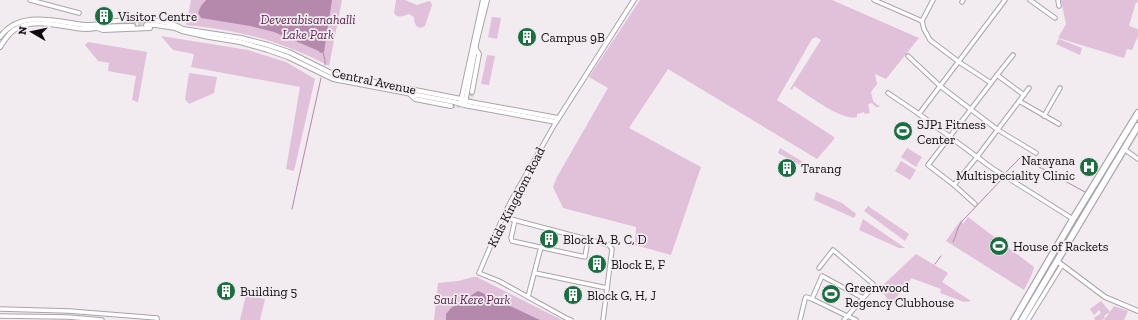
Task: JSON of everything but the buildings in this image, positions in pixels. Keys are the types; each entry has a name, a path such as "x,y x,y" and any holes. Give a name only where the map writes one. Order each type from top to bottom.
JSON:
{"main road":[{"path":"1014,320 1138,113"},
{"path":"1022,320 1138,126"},
{"path":"1023,304 1029,308"}],"street":[{"path":"30,0 79,13"},
{"path":"463,102 483,0"},
{"path":"472,92 479,54 475,43 487,0"},
{"path":"557,120 634,0"},
{"path":"874,0 881,1 922,21"},
{"path":"933,0 922,21 924,29 930,40 959,62 991,83"},
{"path":"919,114 1004,1 998,0"},
{"path":"1030,0 1055,18"},
{"path":"1058,0 1059,6"},
{"path":"0,38 9,28 17,24 33,20 45,19 98,26 132,25"},
{"path":"0,47 13,31 24,26 45,23 87,29 98,26 104,22 158,20 172,23 182,30"},
{"name":"Central Avenue","path":"146,24 156,23 240,42 268,50 288,57 332,79 557,120"},
{"path":"98,26 103,30 155,28 173,31 182,30"},
{"name":"Central Avenue","path":"182,30 241,38 289,52 333,74 463,102"},
{"path":"463,102 476,49"},
{"path":"975,204 954,185 928,165 1013,55"},
{"path":"908,56 940,86 971,110 998,130 1036,153"},
{"path":"997,75 1024,95"},
{"path":"954,185 1029,88"},
{"path":"1044,116 1060,88"},
{"path":"888,92 992,168 1074,219"},
{"path":"410,93 415,99 451,106"},
{"path":"1019,101 1058,124"},
{"name":"Kids Kingdom Road","path":"528,297 499,281 479,273 502,217 557,120"},
{"path":"1124,149 1138,159"},
{"path":"502,217 609,245 611,247 612,249 603,320"},
{"path":"514,220 510,238 511,240 585,257 588,240"},
{"path":"541,247 528,297 571,320"},
{"path":"819,268 832,250 873,284 873,287 844,320"},
{"path":"1056,261 1105,297 1138,311"},
{"path":"1028,320 1062,265"},
{"path":"535,273 607,288"},
{"path":"812,299 822,276 863,298"},
{"path":"800,320 806,297 856,320"},
{"path":"0,309 53,310 157,319"},
{"path":"53,310 53,317"},
{"path":"97,320 98,313"},
{"path":"0,316 102,320"}],"green space":[{"name":"Deverabisanahalli Lake Park","path":"191,0 342,0 329,66 277,43 224,30 186,25"},
{"path":"396,0 405,0 417,5 429,1 431,2 432,5 425,26 420,28 416,26 414,17 409,14 397,16 394,13"},
{"path":"640,0 832,0 919,38 886,79 875,74 877,84 871,92 873,101 880,107 876,107 870,103 868,105 870,113 865,114 864,112 857,114 857,117 842,115 794,86 792,90 790,89 821,40 816,37 812,39 777,100 835,138 817,159 668,69 629,128 701,167 671,255 635,245 636,227 563,208 553,187 557,177 608,88 589,77"},
{"path":"1061,0 1138,0 1138,3 1136,2 1129,26 1138,29 1138,36 1132,50 1127,49 1124,58 1058,38 1066,24"},
{"path":"492,17 501,18 497,39 488,37"},
{"path":"161,36 248,50 286,62 315,79 294,171 286,169 300,87 191,67 194,54 173,50"},
{"path":"1059,39 1082,48 1080,55 1056,44"},
{"path":"88,42 147,52 138,102 132,100 136,76 108,71 109,63 98,61 85,45"},
{"path":"487,55 495,56 489,85 481,84"},
{"path":"189,73 217,77 214,93 189,104 185,99"},
{"path":"780,148 813,168 811,171 778,153"},
{"path":"907,148 922,157 916,167 901,157"},
{"path":"901,161 916,170 910,180 895,171"},
{"path":"816,192 842,203 856,214 854,218 814,200"},
{"path":"868,206 909,234 905,241 864,211"},
{"path":"968,217 1034,267 1024,290 946,241 961,220 963,224"},
{"path":"863,219 905,248 899,248 859,230"},
{"path":"916,254 948,273 942,282 971,301 964,302 940,293 941,289 911,278 909,283 904,284 892,306 880,288"},
{"name":"Saul Kere Park","path":"477,277 562,320 434,320 438,283 458,281"},
{"path":"246,295 265,299 260,320 240,320"},
{"path":"1101,301 1110,312 1104,316 1105,318 1102,320 1095,320 1094,318 1101,313 1099,310 1094,315 1090,309"},
{"path":"1114,306 1128,311 1124,320 1104,320"}],"shaded area":[{"name":"Deverabisanahalli Lake Park","path":"206,0 332,0 324,52 320,53 319,51 274,32 250,26 201,18 198,13"},
{"path":"478,291 540,320 446,320 446,314 451,308"}],"waterway":[{"path":"323,52 325,65"},
{"path":"292,209 321,78"},
{"path":"1006,172 1021,157 1085,192"},
{"path":"953,242 961,222 1002,179"},
{"path":"935,264 941,256"}],"tunnel":[{"path":"132,23 147,23"},
{"path":"451,106 465,104 470,99 472,92"}],"place":[{"name":"Visitor Centre","path":"104,16"},
{"name":"Campus 9B","path":"527,37"},
{"name":"SJP1 Fitness Center","path":"903,131"},
{"name":"Narayana Multispeciality Clinic","path":"1089,167"},
{"name":"Tarang","path":"787,168"},
{"name":"Block A, B, C, D","path":"549,239"},
{"name":"House of Rackets","path":"999,246"},
{"name":"Block E, F","path":"597,264"},
{"name":"Building 5","path":"226,291"},
{"name":"Greenwood Regency Clubhouse","path":"831,294"},
{"name":"Block G, H, J","path":"573,295"}]}
